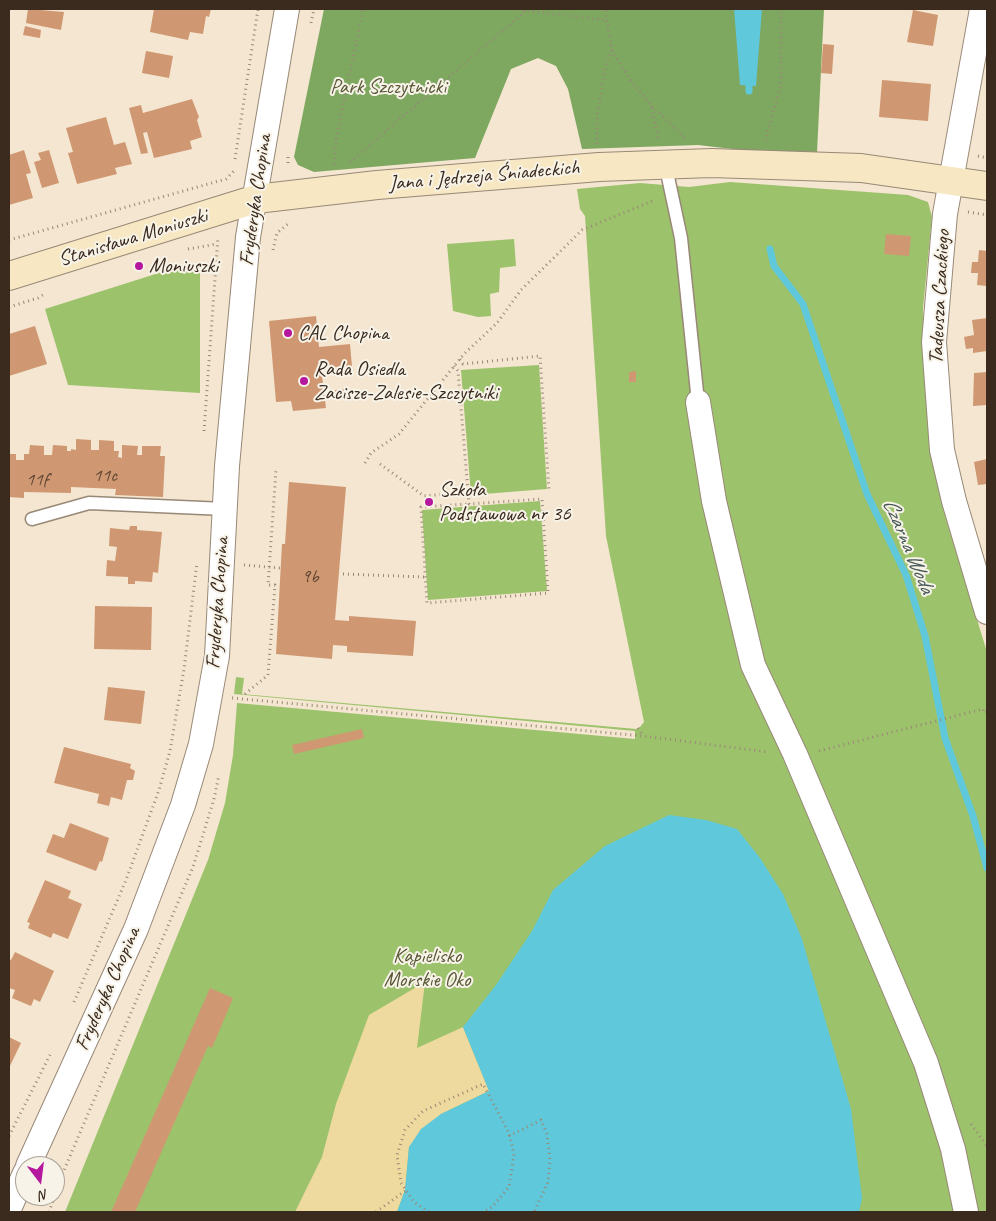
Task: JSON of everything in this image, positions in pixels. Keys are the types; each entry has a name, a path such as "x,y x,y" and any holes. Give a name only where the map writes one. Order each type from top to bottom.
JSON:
{"street":[{"name":"Fryderyka Chopina","path":"33,1156 136,929 183,805 201,744 217,656 225,509 245,266 287,9"},
{"name":"Tadeusza Czackiego","path":"982,9 951,182 938,282 934,342 938,418 954,501 987,612"},
{"name":"Jana i Jędrzeja Śniadeckich","path":"256,199 334,177 599,166 663,156 712,163 775,164"},
{"path":"775,164 861,168 987,186"},
{"name":"Stanisława Moniuszki","path":"9,276 256,199"},
{"path":"698,402 714,501 753,665 795,754 926,1063 953,1149 966,1212"},
{"path":"9,1209 15,1196"}],"lane":[{"path":"663,156 670,195 681,238 698,402"},
{"path":"32,519 89,503 225,509"}],"path":[{"path":"239,173 233,175 241,110 258,9"},
{"path":"334,177 337,134 363,9"},
{"path":"513,9 606,20"},
{"path":"605,9 612,50 631,82 651,105 691,143"},
{"path":"775,164 765,139 781,85 781,9"},
{"path":"334,177 527,10"},
{"path":"599,166 597,119 604,67 612,50"},
{"path":"651,105 663,156"},
{"path":"9,240 226,179 235,170"},
{"path":"365,463 371,453 399,434 460,359 497,323 520,290 582,230 670,195"},
{"path":"273,248 277,232 288,223"},
{"path":"460,359 463,364 540,356 549,490"},
{"path":"454,366 458,371 469,504"},
{"path":"380,464 424,496 468,492"},
{"path":"245,694 268,675 275,585 268,584 276,470"},
{"path":"542,498 548,593 427,602 421,507 469,504 542,498"},
{"path":"244,565 280,568"},
{"path":"343,574 425,577"},
{"path":"73,1006 126,880 159,790 170,751 184,669"},
{"path":"209,696 643,736 795,754 807,754 973,711 983,709 984,713 987,712"},
{"path":"638,728 643,736"},
{"path":"9,1136 53,1048"},
{"path":"429,1212 414,1202 406,1191 397,1167 397,1155 405,1130 424,1111 483,1084 510,1136 514,1154 509,1187 492,1207 483,1212"},
{"path":"510,1136 541,1120 547,1134 550,1160 548,1182 534,1212"},
{"path":"376,1212 406,1191"}],"green space":[{"name":"Park Szczytnicki","path":"324,9 824,9 817,152 741,150 698,145 582,149 568,89 556,66 538,58 511,69 475,158 314,172 298,165 294,157"},
{"name":"Kąpielisko Morskie Oko","path":"730,182 908,195 928,202 932,217 923,308 924,369 928,423 946,519 987,652 987,1212 65,1212 208,860 225,803 233,755 237,703 635,739 635,731 234,694 236,677 244,678 242,694 636,729 640,727 644,722 606,536 585,216 580,209 577,189 640,183 689,187"},
{"path":"514,239 516,266 500,268 499,292 490,294 491,316 478,317 453,311 447,244"},
{"path":"184,265 200,273 200,393 68,385 45,309"},
{"path":"539,365 547,489 471,495 461,370"},
{"path":"540,501 547,591 428,600 422,510"}],"sand":[{"path":"425,982 417,1048 463,1027 489,1091 441,1114 409,1147 405,1190 397,1212 295,1212 322,1157 336,1104 369,1015"}],"water":[{"path":"734,9 762,9 756,86 740,85"},
{"path":"669,815 706,820 737,829 760,858 783,894 802,939 851,1109 862,1198 859,1212 397,1212 405,1190 409,1147 421,1129 441,1114 489,1091 463,1027 496,985 532,931 553,890 605,846"}],"building":[{"path":"28,9 64,12 61,30 26,23"},
{"path":"154,9 211,9 209,17 206,16 203,34 190,32 188,40 150,32"},
{"path":"913,10 938,15 933,46 907,42"},
{"path":"25,26 41,30 40,38 23,35"},
{"path":"823,44 834,45 832,74 821,73"},
{"path":"146,51 173,56 169,78 142,73"},
{"path":"882,80 931,84 928,121 879,117"},
{"path":"192,99 199,117 197,120 202,137 190,141 192,149 154,158 147,132 143,133 148,153 141,154 129,108 141,105 143,113"},
{"path":"106,117 114,145 125,142 132,164 115,168 117,174 77,184 68,153 73,152 66,128"},
{"path":"24,150 31,173 26,174 33,198 9,205 9,155"},
{"path":"49,150 59,183 42,188 34,162 41,160 38,153"},
{"path":"886,234 911,236 909,256 884,254"},
{"path":"979,250 987,251 987,286 977,285 978,273 971,273 972,262 978,262"},
{"path":"316,316 319,347 350,344 352,366 321,368 326,408 293,411 291,401 276,402 269,321"},
{"path":"987,318 987,351 973,353 973,348 966,349 964,337 974,335 972,320"},
{"path":"35,326 47,364 9,376 9,334"},
{"path":"636,371 636,382 629,382 629,372"},
{"path":"987,372 987,405 973,406 974,373"},
{"path":"346,389 347,395 335,396 335,390"},
{"path":"76,439 91,440 91,450 99,450 99,440 114,441 114,451 119,451 118,457 122,458 122,445 138,446 137,455 142,455 142,446 161,446 160,456 165,456 163,497 115,495 116,489 71,487 71,493 24,492 24,498 9,497 9,454 16,454 16,460 24,460 24,454 29,454 30,445 44,446 44,455 52,455 53,445 67,446 67,451 71,451 71,449 76,450"},
{"path":"987,459 987,484 978,485 974,462"},
{"path":"289,482 346,487 335,620 349,621 349,616 416,621 413,656 347,652 347,646 333,645 332,659 276,654 282,544 285,544"},
{"path":"130,526 137,526 137,530 162,532 158,573 153,572 152,582 135,581 135,584 128,584 128,577 106,576 107,560 115,561 117,547 109,546 110,528 129,530"},
{"path":"95,606 152,607 151,650 94,649"},
{"path":"108,687 145,691 141,724 104,720"},
{"path":"362,729 364,738 294,754 292,745"},
{"path":"64,747 131,764 130,768 135,771 133,780 127,780 122,800 111,797 109,806 97,803 99,794 54,783"},
{"path":"70,823 109,838 102,862 100,861 96,871 46,852 53,834 64,838"},
{"path":"45,880 71,891 68,898 82,904 68,939 53,933 51,938 28,928 30,923 27,922"},
{"path":"15,952 54,971 40,1002 34,999 31,1006 12,998 15,990 9,988 9,959 11,960"},
{"path":"210,988 233,998 212,1048 208,1046 135,1212 111,1212"},
{"path":"9,1037 21,1043 9,1068"}],"waterway":[{"name":"Czarna Woda","path":"749,77 749,91"},
{"name":"Czarna Woda","path":"770,249 774,266 803,304 867,494 906,575 925,636 945,738 973,816 987,868"}],"place":[{"name":"Moniuszki","path":"139,266"},
{"name":"CAL Chopina","path":"288,333"},
{"name":"Rada Osiedla Zacisze-Zalesie-Szczytniki","path":"304,381"},
{"name":"Szkoła Podstawowa nr 36","path":"429,502"}]}
